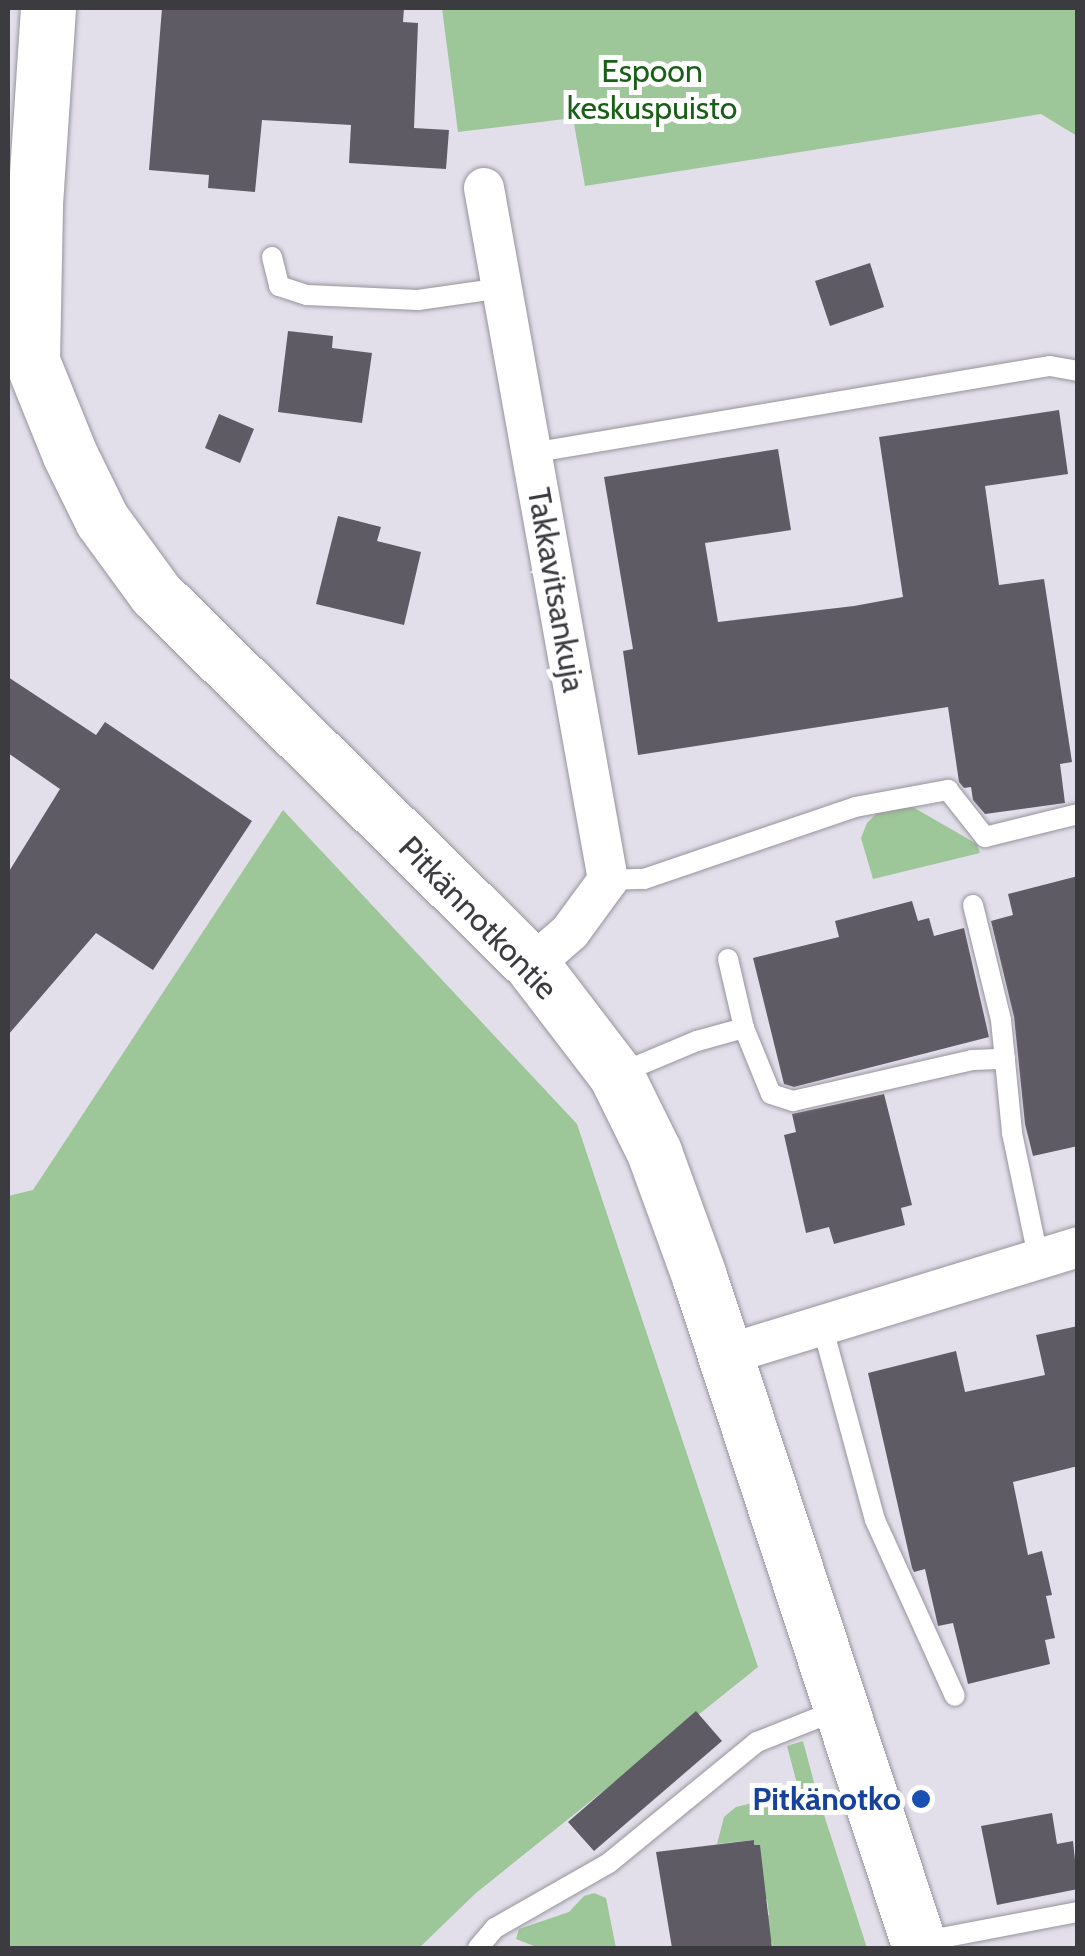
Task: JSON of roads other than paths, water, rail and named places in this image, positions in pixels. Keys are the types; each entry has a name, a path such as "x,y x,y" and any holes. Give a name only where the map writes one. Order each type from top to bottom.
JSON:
{"street":[{"name":"Pitkännotkontie","path":"48,8 20,366 102,520 156,594 532,965 616,1075 654,1152 725,1354 919,1946"},
{"name":"Takkavitsankuja","path":"484,188 608,880"},
{"path":"532,965 570,932 608,880"},
{"path":"725,1354 1078,1247"}],"lane":[{"path":"272,257 279,286 308,295 418,300 502,288"},
{"path":"532,453 1050,366 1078,372"},
{"path":"608,880 644,879 855,806 948,790 984,837 1078,814"},
{"path":"973,905 1001,1020 1012,1133 1038,1256"},
{"path":"728,959 744,1028 771,1094 793,1101 972,1060 1005,1059"},
{"path":"616,1075 698,1041 744,1028"},
{"path":"822,1325 876,1520 955,1696"},
{"path":"478,1948 495,1928 609,1864 758,1742 842,1709"},
{"path":"919,1946 1078,1912"}],"place":[{"name":"Pitkänotko","path":"921,1799"}],"park label":[{"name":"Espoon keskuspuisto","path":"652,90"}]}
